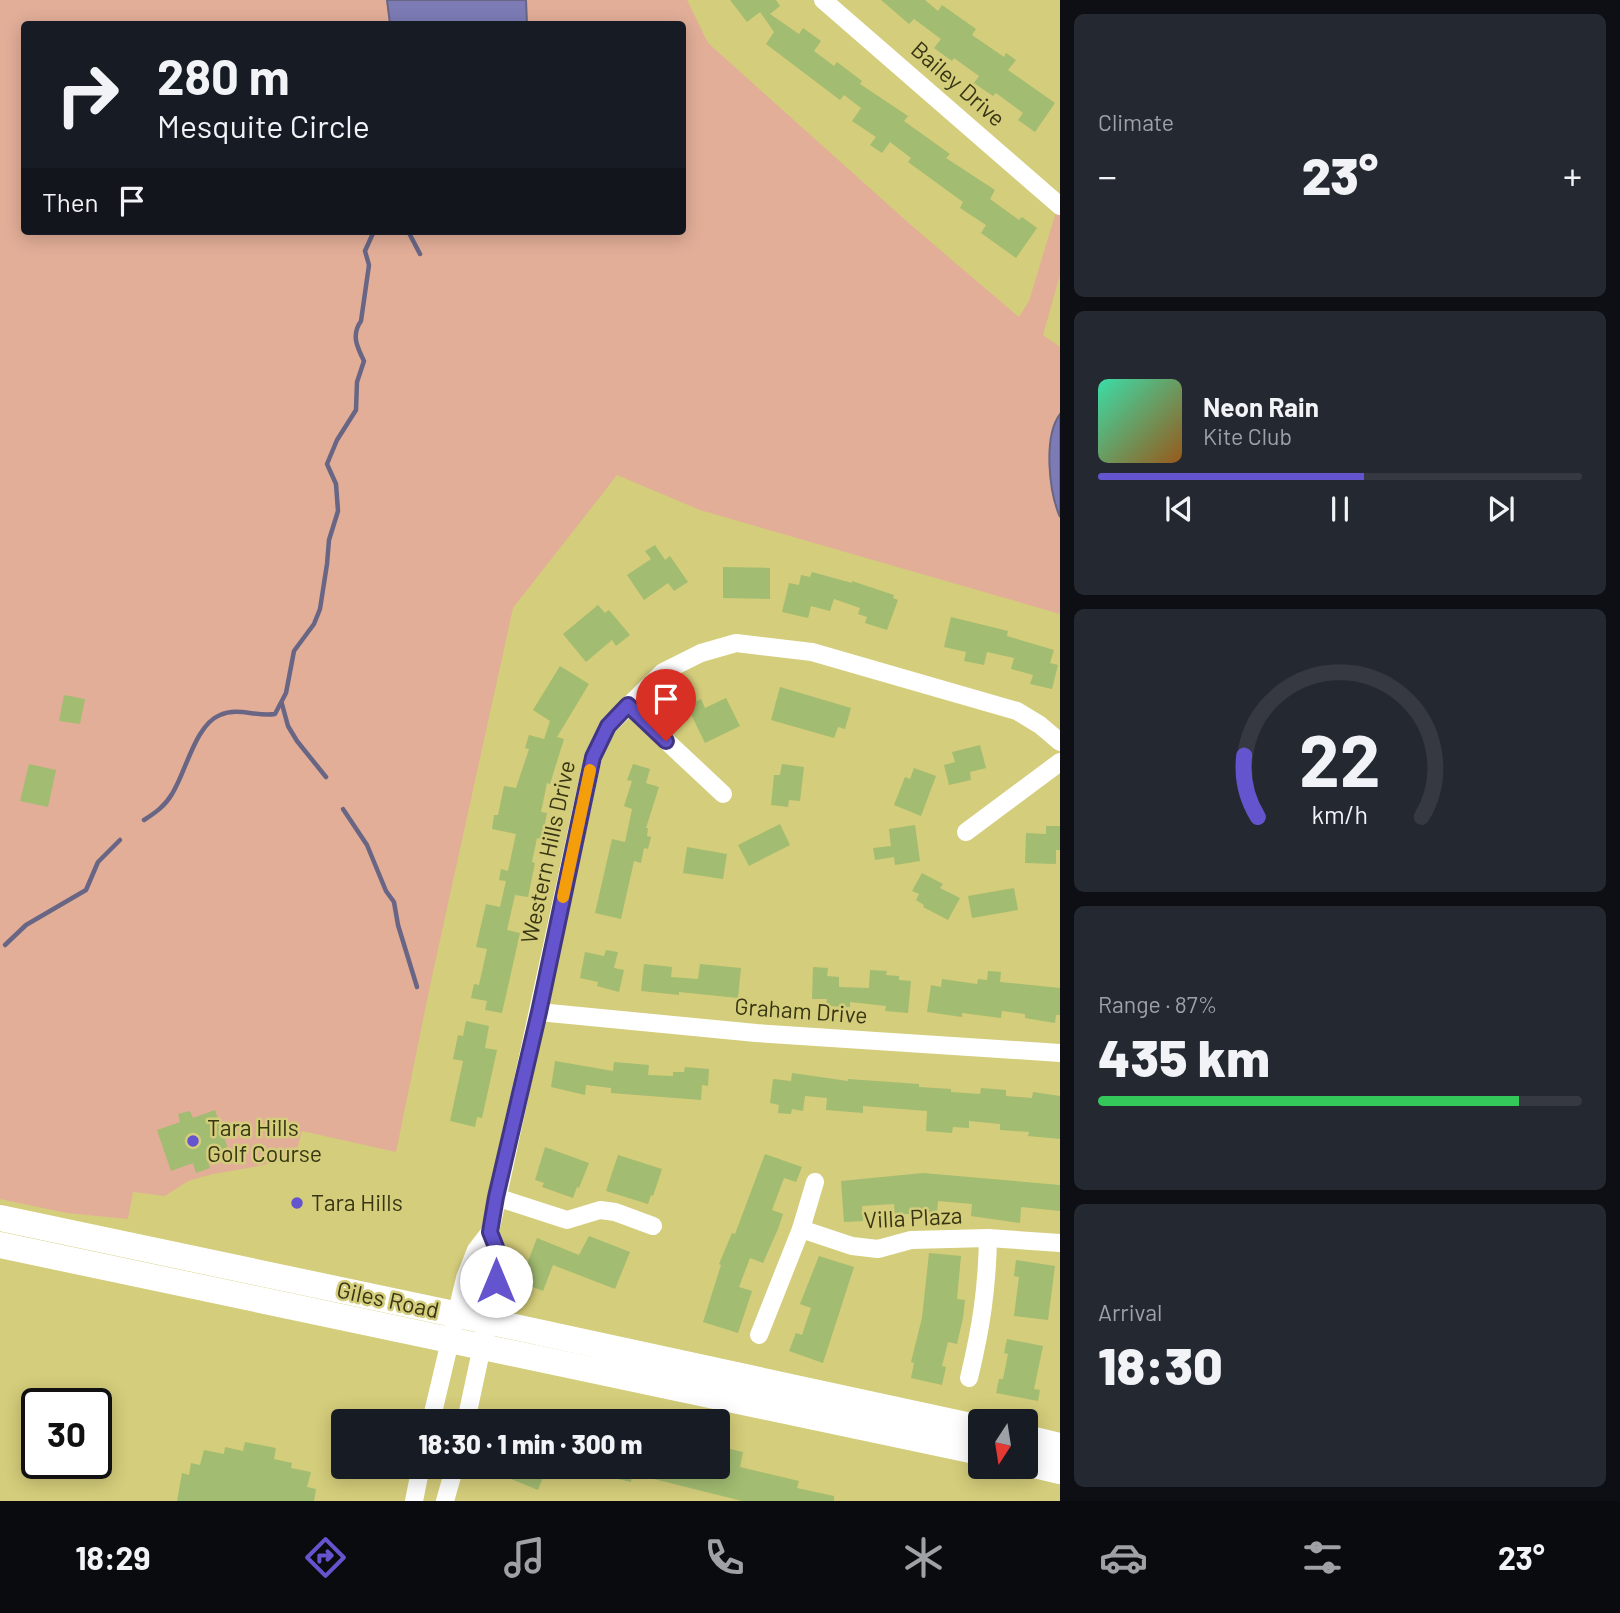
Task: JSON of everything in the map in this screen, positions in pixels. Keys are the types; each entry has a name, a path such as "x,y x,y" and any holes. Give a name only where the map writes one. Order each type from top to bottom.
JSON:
{"main road":[{"name":"Giles Road","path":"0,1218 455,1314 484,1333 968,1449"},
{"name":"Giles Road","path":"0,1245 450,1340 484,1333 968,1426"},
{"path":"1038,1441 1060,1446"},
{"path":"1038,1466 1060,1471"}],"street":[{"name":"Bailey Drive","path":"823,0 1060,206"},
{"name":"Western Hills Drive","path":"434,1409 465,1278 476,1250 490,1232 593,757 608,726 663,672 701,653 736,643 811,652 1017,711 1060,742"},
{"path":"628,705 723,794"},
{"path":"967,832 1060,762"},
{"name":"Graham Drive","path":"539,1012 756,1033 1060,1054"},
{"path":"759,1335 801,1229 815,1182"},
{"path":"496,1197 567,1220 600,1210 615,1212 653,1226"},
{"name":"Villa Plaza","path":"801,1229 852,1246 878,1249 911,1240 988,1238 1060,1243"},
{"name":"Western Hills Drive","path":"468,1409 496,1268 496,1247 490,1232"},
{"name":"Villa Plaza","path":"969,1378 982,1326 987,1284 988,1238"},
{"path":"414,1501 418,1479"},
{"path":"444,1501 452,1479"}],"shaded area":[{"name":"Tara Hills Golf Course","path":"0,0 687,0 708,43 912,226 1019,317 1029,301 1060,199 1060,275 1043,335 1060,347 1060,614 700,510 617,475 513,608 396,1152 302,1131 296,1153 283,1159 189,1181 165,1196 133,1192 128,1219 67,1213 0,1199"}],"water":[{"path":"387,0 526,0 527,21 390,21"},
{"path":"1060,414 1060,517 1053,494 1050,450 1051,436"}],"building":[{"path":"730,0 776,0 780,6 770,14 799,34 803,28 821,41 814,51 834,66 837,62 862,81 860,84 908,116 904,121 950,154 946,158 995,190 990,199 1019,220 1022,217 1037,228 1016,258 981,233 986,225 960,208 963,202 908,162 911,158 890,142 882,153 870,145 876,137 852,121 861,108 844,95 840,100 766,44 774,32 760,12 747,22"},
{"path":"881,0 925,0 938,11 942,5 976,29 972,35 1004,57 1006,53 1016,60 1008,70 1055,103 1035,132 1018,120 1023,113 996,93 993,96 974,83 979,76 934,48 941,39 914,19 909,24"},
{"path":"655,545 665,560 670,556 688,582 674,591 668,583 644,600 627,575 651,559 645,551"},
{"path":"723,567 770,568 770,599 723,598"},
{"path":"812,572 852,581 894,595 893,598 898,600 887,630 865,623 867,617 858,614 860,608 834,599 830,611 811,606 808,618 782,612 789,583 799,585 801,575 810,577"},
{"path":"598,605 605,613 609,610 630,635 616,646 612,640 586,662 563,634"},
{"path":"951,617 1008,631 1007,636 1054,650 1050,663 1058,665 1052,689 1030,684 1033,675 1011,669 1014,658 987,652 984,665 964,661 966,652 944,647"},
{"path":"560,666 589,684 557,737 564,739 550,784 547,783 541,812 547,813 542,839 537,838 528,897 515,895 507,930 520,933 502,1013 485,1010 487,1001 471,998 474,984 479,985 487,949 476,947 486,904 500,907 506,881 499,880 501,869 508,871 516,834 492,829 494,815 498,815 504,786 516,788 529,749 525,748 529,735 544,739 550,721 533,710"},
{"path":"780,687 851,708 845,729 838,727 834,738 771,720"},
{"path":"64,695 85,699 80,724 59,721"},
{"path":"726,698 740,726 705,743 687,706 701,699 705,708"},
{"path":"980,745 986,768 970,772 971,780 949,785 944,765 955,762 952,752"},
{"path":"29,764 56,770 48,807 20,801"},
{"path":"633,764 650,769 646,783 659,787 646,828 647,836 651,837 648,849 644,848 641,863 634,861 621,919 595,913 612,839 625,842 632,809 624,806 632,781 627,780"},
{"path":"782,764 804,767 800,801 789,800 788,807 771,805 774,775 780,775"},
{"path":"914,768 936,776 921,816 894,805 905,777 910,779"},
{"path":"780,824 790,845 749,866 738,845"},
{"path":"915,825 920,861 895,865 894,857 875,860 873,848 891,846 889,829"},
{"path":"1046,826 1060,826 1060,850 1056,850 1056,864 1025,863 1026,833 1046,834"},
{"path":"687,847 727,854 723,879 683,873"},
{"path":"922,873 943,884 940,888 960,898 948,920 923,907 924,905 916,900 919,894 912,891"},
{"path":"1014,888 1018,910 972,918 968,896"},
{"path":"606,950 618,952 614,968 624,970 619,992 597,986 598,982 580,978 585,952 604,956"},
{"path":"644,964 672,967 671,977 698,979 700,964 741,968 738,998 641,991"},
{"path":"813,967 828,968 827,976 839,977 839,987 869,988 870,970 887,971 886,975 911,981 908,1013 885,1011 886,1006 850,1002 850,1007 826,1006 827,999 812,999"},
{"path":"988,971 1001,972 1000,982 1060,988 1060,1015 1056,1015 1055,1023 1025,1018 1025,1014 1002,1011 1001,1018 962,1013 962,1017 927,1012 931,985 941,987 942,979 977,984 978,979 987,980"},
{"path":"466,1021 489,1026 485,1048 497,1050 482,1118 477,1117 475,1127 450,1121 463,1061 453,1059 458,1035 463,1036"},
{"path":"555,1061 613,1071 614,1062 649,1065 648,1075 673,1076 673,1072 684,1072 685,1067 709,1069 708,1086 702,1085 701,1100 611,1093 611,1088 586,1085 585,1095 551,1087"},
{"path":"792,1073 848,1081 919,1084 919,1087 951,1089 951,1092 980,1094 981,1088 1006,1090 1006,1096 1032,1098 1033,1092 1060,1096 1060,1139 1028,1136 1029,1132 1000,1130 1000,1124 969,1121 969,1128 953,1127 952,1133 926,1131 927,1111 863,1106 863,1113 826,1110 827,1098 805,1096 803,1111 792,1109 791,1114 778,1113 779,1105 770,1103 773,1079 791,1081"},
{"name":"Tara Hills Golf Course","path":"215,1110 229,1152 207,1159 210,1168 196,1173 193,1163 171,1171 157,1130 180,1122 178,1114 190,1111 193,1118"},
{"path":"545,1147 589,1163 573,1198 542,1187 544,1183 535,1180"},
{"path":"765,1154 802,1167 796,1182 784,1178 772,1210 783,1214 763,1263 750,1258 739,1287 752,1291 738,1333 703,1322 721,1265 719,1264 732,1233 735,1234"},
{"path":"618,1155 662,1169 648,1204 606,1191"},
{"path":"923,1173 1060,1185 1060,1211 1021,1207 1020,1223 971,1216 972,1204 938,1201 937,1214 895,1214 894,1204 862,1206 863,1221 844,1222 841,1181"},
{"path":"589,1236 630,1252 615,1289 553,1265 543,1291 520,1282 537,1238 579,1255"},
{"path":"929,1253 961,1256 957,1299 965,1300 963,1318 957,1344 948,1342 942,1366 946,1367 942,1385 911,1378 914,1363 911,1362 922,1318"},
{"path":"819,1256 854,1267 823,1363 789,1351 796,1333 802,1335 811,1308 800,1304"},
{"path":"1016,1260 1055,1266 1048,1320 1014,1316 1019,1277 1014,1276"},
{"path":"1007,1339 1043,1346 1034,1389 1040,1390 1038,1401 996,1393 999,1379 1003,1379 1008,1354 1004,1353"},
{"path":"245,1442 276,1448 274,1459 292,1463 291,1468 311,1472 307,1487 316,1489 314,1501 177,1501 182,1473 189,1475 191,1463 200,1465 204,1450 224,1454 225,1447 243,1451"},
{"path":"730,1449 743,1452 740,1467 799,1481 797,1488 834,1496 834,1501 742,1501 654,1479 730,1479"},
{"path":"511,1479 542,1479 538,1490"}],"waterway":[{"path":"144,820 160,809 169,798 192,750 211,720 234,712 275,714 286,693 294,651 314,624 320,609 329,540 338,511 336,484 327,464 337,440 356,410 357,382 364,361 357,346 356,331 361,321 369,265 365,251 372,235"},
{"path":"410,235 420,254"},
{"path":"282,704 288,726 297,741 326,777"},
{"path":"343,809 367,845 386,891 394,902 398,925 417,987"},
{"path":"5,945 26,925 86,890 98,862 120,840"}],"slow traffic":[{"path":"563,897 590,770"}],"place":[{"name":"Tara Hills Golf Course","path":"193,1141"},
{"name":"Tara Hills","path":"297,1203"}],"route":[{"path":"496,1281 496,1247 490,1232 496,1197 539,1012 593,757 608,726 628,705 666,741"}]}
